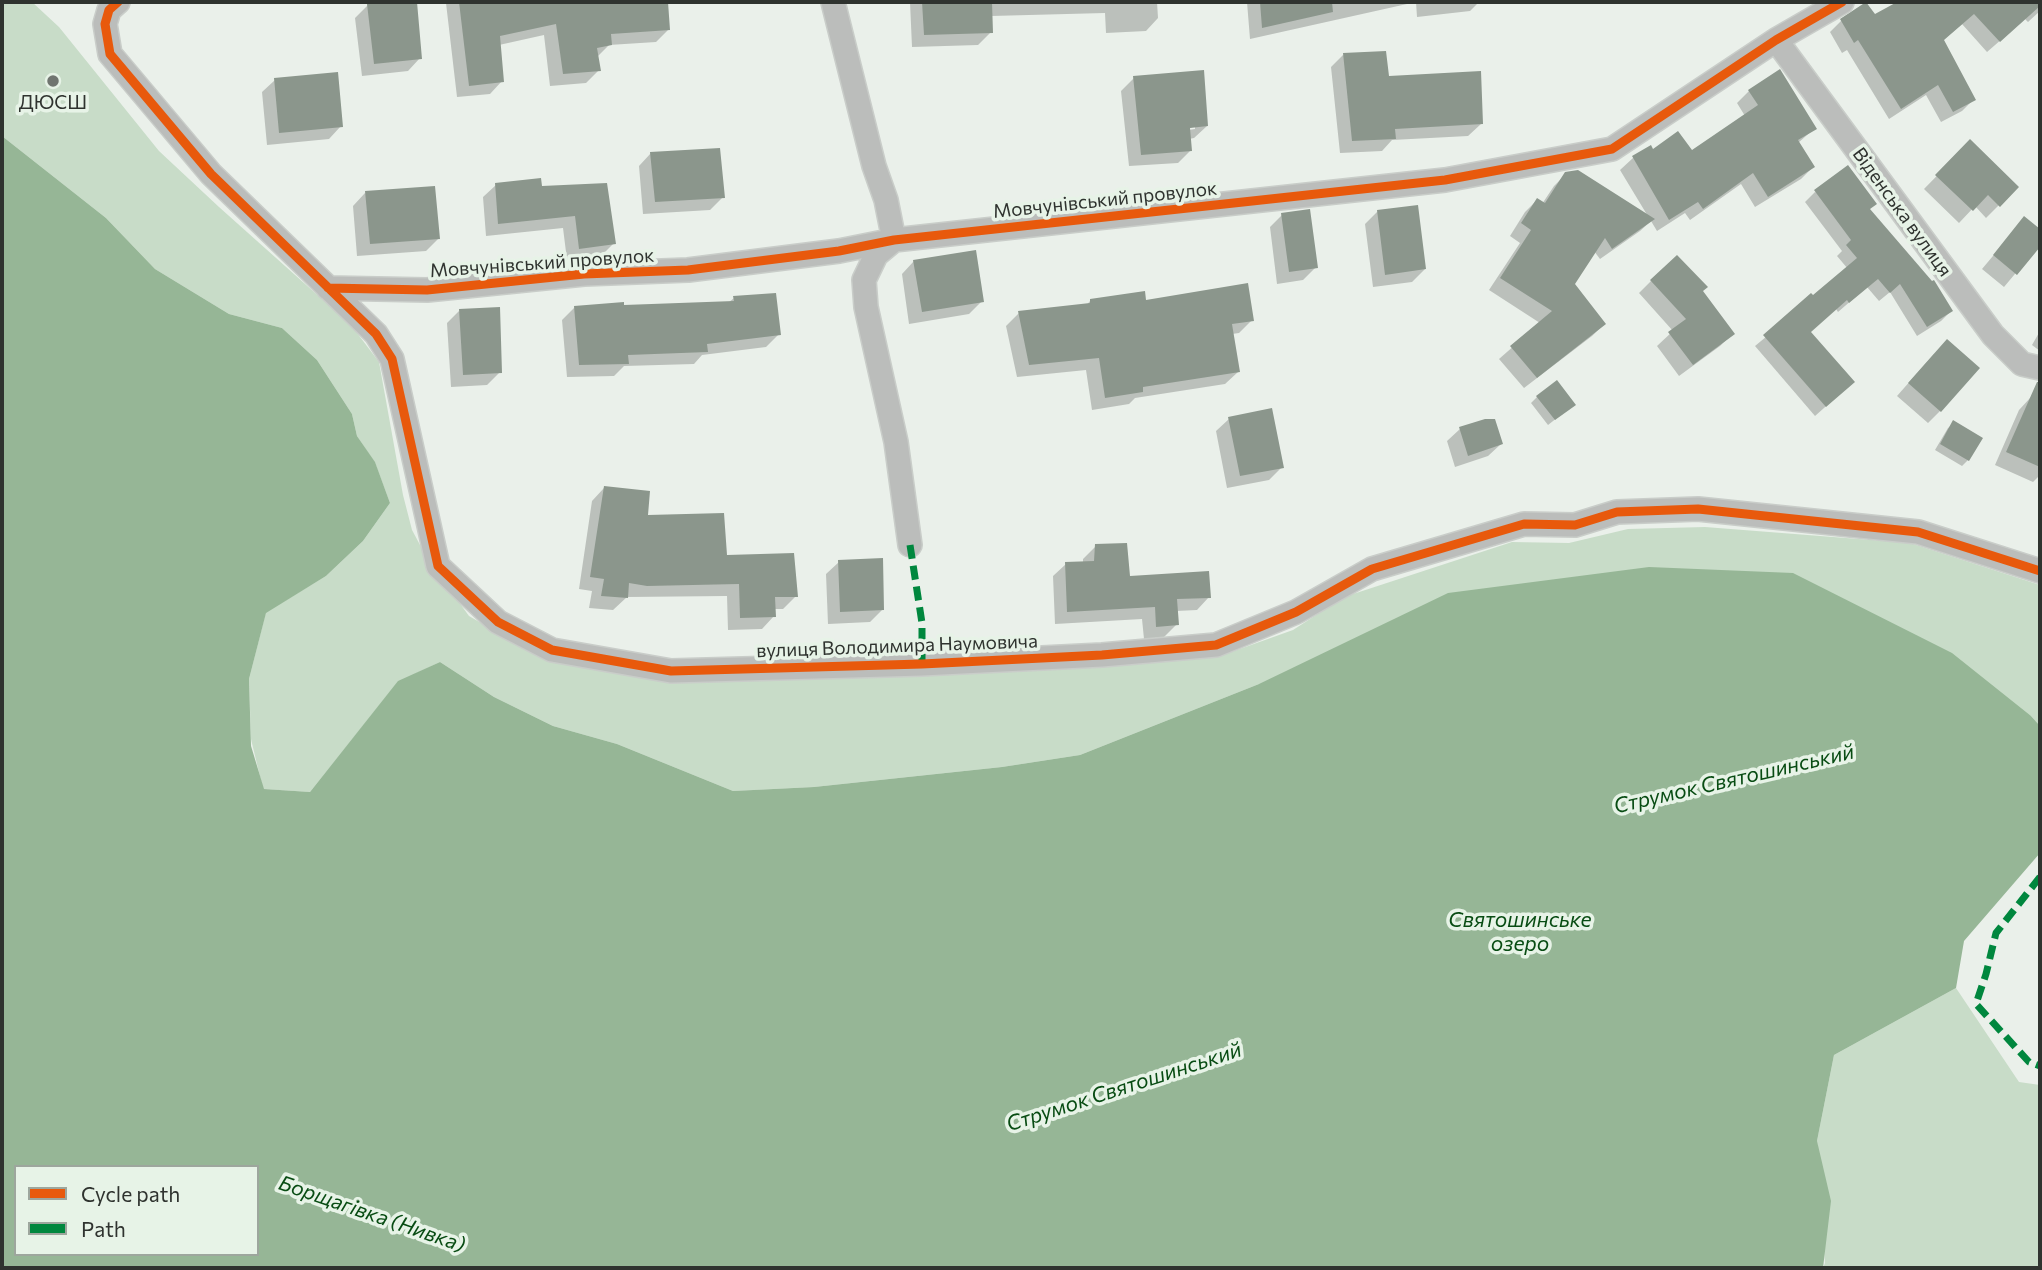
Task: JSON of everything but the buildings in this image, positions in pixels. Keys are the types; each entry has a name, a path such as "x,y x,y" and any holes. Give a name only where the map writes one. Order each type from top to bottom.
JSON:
{"street":[{"name":"вулиця Володимира Наумовича","path":"118,2 109,10 105,24 110,54 211,174 376,334 392,359 438,566 498,622 552,650 671,671 922,664 1102,655 1216,645 1296,611 1372,569 1524,524 1575,525 1617,512 1698,509 1918,532 2040,571"},
{"path":"834,2 894,240 876,256 864,280 866,307 896,442 910,545"},
{"name":"Мовчунівський провулок","path":"328,288 427,290 584,274 688,270 839,251 894,240 1445,180 1612,149 1776,40 1842,2"},
{"name":"Віденська вулиця","path":"1776,40 1993,335 2022,364 2040,368"}],"shaded area":[{"path":"2,2 32,2 59,27 159,151 351,325 379,362 403,495 412,530 427,558 469,616 531,652 696,678 922,676 1104,666 1223,655 1293,630 1344,597 1512,542 1569,543 1628,529 1705,527 1910,543 2040,585 2040,726 2031,716 1259,684 1080,755 1002,767 814,787 733,791 617,744 553,726 494,697 440,662 398,682 310,792 263,789 251,739 249,679 266,612 326,576 363,541 390,503 375,463 357,436 352,414 317,360 282,328 229,314 155,269 106,218 2,136"},
{"path":"1956,988 2019,1082 2040,1085 2040,1268 1823,1268 1825,1263 1817,1141 1834,1055"}],"water":[{"name":"Святошинське озеро","path":"2,136 106,218 155,269 229,314 282,328 317,360 352,414 357,436 375,462 390,503 363,541 326,576 266,613 249,679 251,746 264,789 310,792 398,681 440,662 494,697 553,726 617,744 733,791 814,787 1002,767 1080,755 1259,684 1448,593 1649,567 1793,573 1952,653 2040,726 2040,853 1964,941 1956,988 1834,1055 1817,1141 1831,1201 1823,1268 2,1268"}],"marked path":[{"path":"910,545 922,623 922,664"},
{"path":"2040,877 1996,933 1976,1004 2029,1062 2040,1066"}],"cycle path":[{"path":"118,2 109,10 105,24 110,54 211,174 376,334 392,359 438,566 498,622 552,650 671,671 922,664 1102,655 1216,645 1296,612 1372,569 1524,524 1575,525 1617,512 1698,509 1918,532 2040,571"},
{"path":"328,288 427,290 584,274 688,270 839,251 894,240 1445,180 1612,149 1776,40 1842,2"}],"place":[{"name":"ДЮСШ","path":"53,81"}],"water label":[{"name":"Струмок Святошинський","path":"1734,779"},
{"name":"Струмок Святошинський","path":"1124,1087"},
{"name":"Борщагівка (Нивка)","path":"372,1214"}]}
